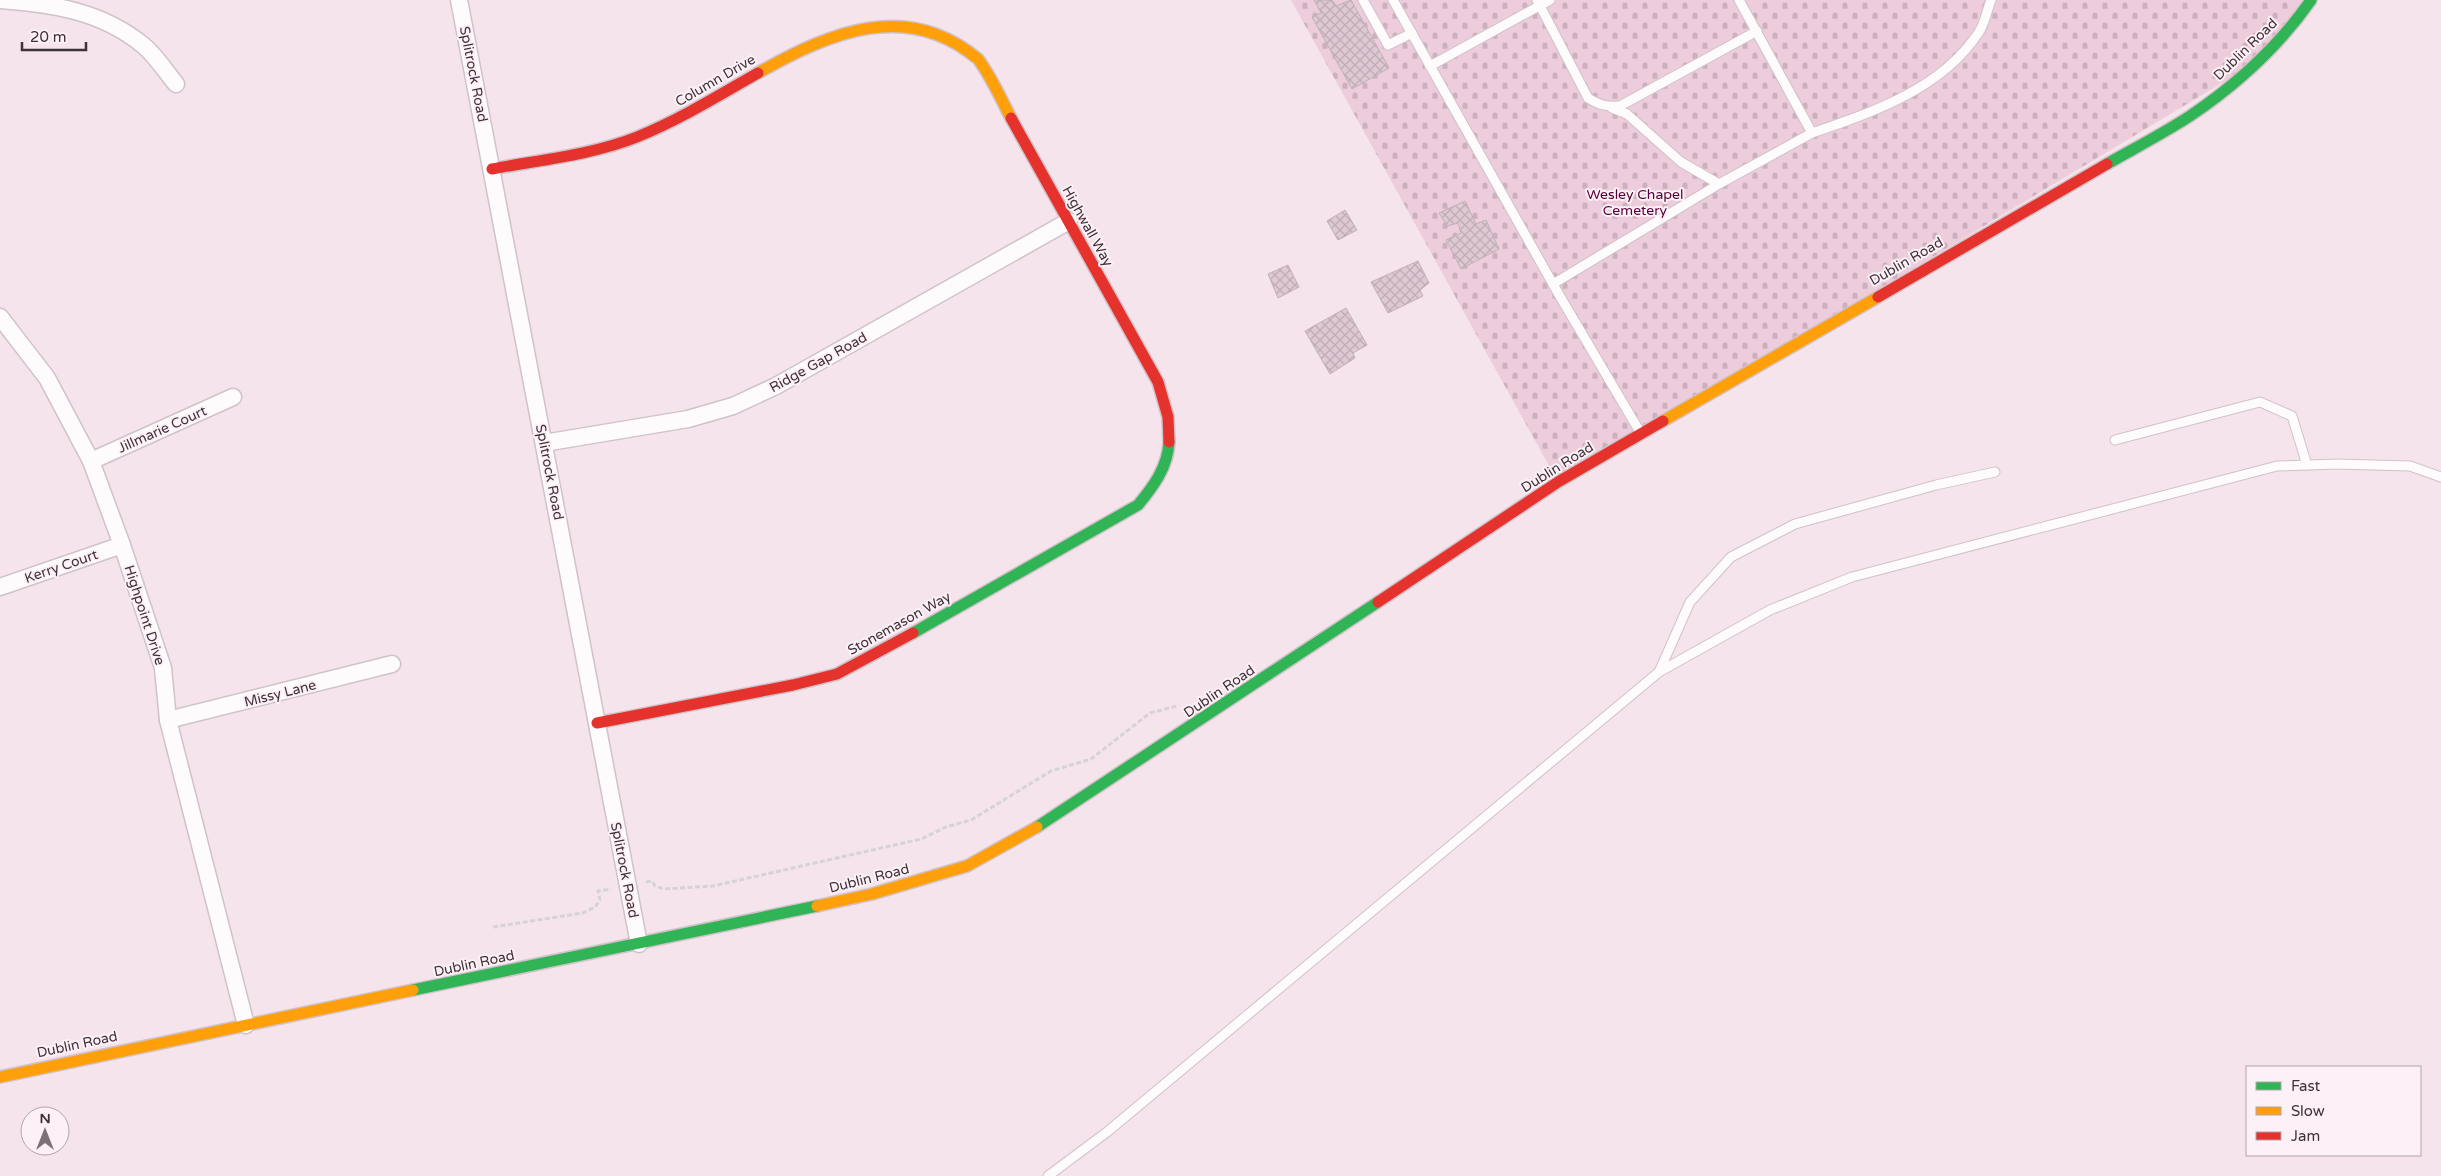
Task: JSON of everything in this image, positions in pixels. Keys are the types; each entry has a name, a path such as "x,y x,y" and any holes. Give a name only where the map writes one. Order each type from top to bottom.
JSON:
{"main road":[{"name":"Dublin Road","path":"0,1077 872,894 967,866 1050,820 1558,482 2190,116 2225,90 2257,62 2295,22 2311,0"},
{"name":"Column Drive","path":"492,170 591,150 634,138 680,118 854,20"},
{"name":"Highwall Way","path":"944,25 963,40 979,60 1158,382 1170,418 1171,438 1167,457"},
{"name":"Stonemason Way","path":"597,722 793,685 837,674 876,654 1130,510 1150,491 1167,457"}],"street":[{"path":"0,0 51,5 87,13 118,27 145,47 176,84"},
{"name":"Splitrock Road","path":"459,0 639,944"},
{"name":"Ridge Gap Road","path":"544,443 688,419 733,406 776,386 1069,221"},
{"name":"Highpoint Drive","path":"0,317 47,378 90,461 122,545 163,668 168,720 246,1025"},
{"name":"Jillmarie Court","path":"90,461 233,397"},
{"name":"Kerry Court","path":"0,587 122,545"},
{"name":"Missy Lane","path":"168,720 392,664"}],"lane":[{"path":"1363,0 1388,45 1412,33"},
{"path":"1393,0 1553,284 1641,433"},
{"path":"1430,66 1538,3 1550,0"},
{"path":"1738,0 1757,31 1812,133"},
{"path":"1553,284 1719,184 1812,133 1847,121 1914,92 1947,70 1980,31 1990,0"},
{"path":"1538,3 1588,98 1598,104 1627,114 1682,162 1719,184"},
{"path":"1610,107 1620,106 1757,31"},
{"path":"2116,440 2260,402 2292,416 2307,465"},
{"path":"1048,1176 1107,1132 1659,672 1770,610 1852,577 2277,466 2410,466 2441,477"},
{"path":"1659,672 1690,602 1730,557 1795,524 1936,485 1995,472"}],"path":[{"path":"643,883 652,881 655,886 664,889 713,886 921,839 946,827 971,820 1051,771 1091,759 1150,713 1180,706"},
{"path":"493,927 582,913 595,908 600,900 598,891 608,889"}],"green space":[{"name":"Wesley Chapel Cemetery","path":"1291,0 2311,0 2257,62 1558,482"}],"building":[{"path":"1314,0 1332,0 1336,6 1351,0 1389,68 1352,89 1312,17 1321,13"},
{"path":"1465,201 1476,224 1486,220 1499,249 1461,269 1446,240 1461,233 1458,223 1447,226 1439,213"},
{"path":"1345,210 1357,230 1338,240 1327,221"},
{"path":"1418,261 1429,283 1420,290 1423,296 1388,313 1371,282"},
{"path":"1288,265 1299,287 1278,298 1268,274"},
{"path":"1346,308 1367,345 1353,353 1355,358 1330,374 1305,331"}],"traffic: fast":[{"path":"2107,164 2180,122 2224,91 2271,49 2311,0"},
{"path":"913,633 1138,505 1154,484 1163,468 1169,442"},
{"path":"1037,827 1378,602"},
{"path":"413,990 817,906"}],"traffic: slow":[{"path":"758,73 814,45 869,28 897,26 924,30 951,41 978,59 992,80 1011,118"},
{"path":"1663,421 1878,297"},
{"path":"817,906 872,894 967,866 1037,827"},
{"path":"0,1077 413,990"}],"traffic: jam":[{"path":"492,169 584,153 637,137 683,115 758,73"},
{"path":"1011,118 1158,382 1168,417 1169,442"},
{"path":"1878,297 2107,164"},
{"path":"1378,602 1558,482 1663,421"},
{"path":"597,723 793,685 837,674 913,633"}]}
